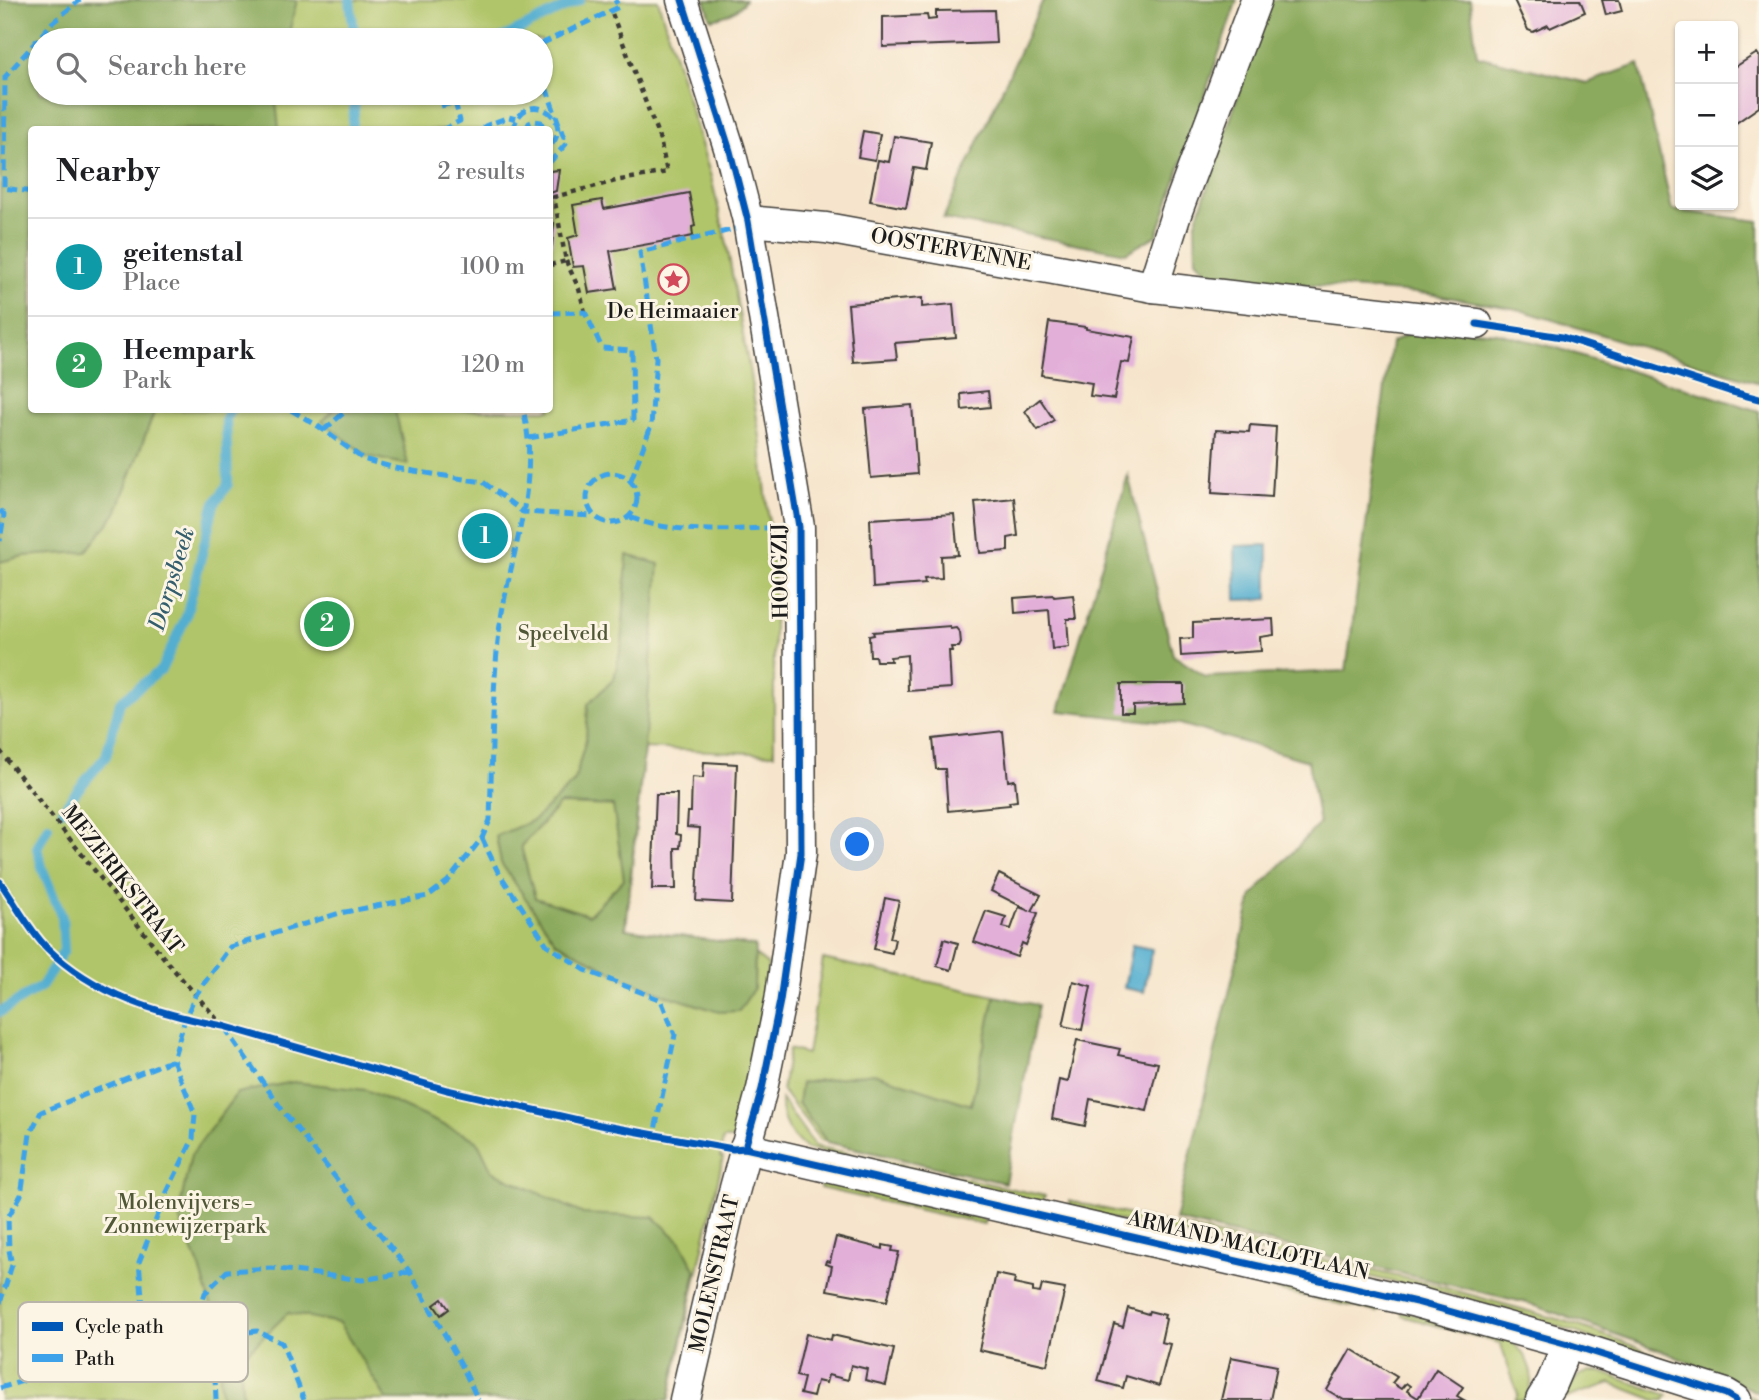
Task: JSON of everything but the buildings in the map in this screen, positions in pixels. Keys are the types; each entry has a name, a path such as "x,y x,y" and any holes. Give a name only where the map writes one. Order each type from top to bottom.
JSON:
{"street":[{"name":"HOOGZIJ","path":"682,0 730,151 748,221 799,527 801,853 780,1001 762,1089 745,1148"},
{"path":"1153,287 1177,211 1256,0"},
{"name":"OOSTERVENNE","path":"748,221 826,228 1153,287 1478,324"},
{"name":"ARMAND MACLOTLAAN","path":"745,1148 1416,1302 1568,1344 1726,1394 1736,1400"},
{"name":"MOLENSTRAAT","path":"685,1400 745,1148"},
{"path":"1541,1400 1568,1344"}],"path":[{"path":"585,312 579,289 566,261 554,197 620,180 667,172 660,140 611,10"},
{"path":"553,264 566,261"},
{"path":"210,1023 236,1029"}],"green space":[{"path":"0,0 658,0 711,177 726,240 760,437 774,569 774,754 644,748 626,929 755,946 748,996 754,988 755,955 768,965 747,1096 735,1139 723,1139 720,1157 723,1158 669,1400 0,1400"},
{"path":"0,0 297,0 290,28 28,28 28,105 276,105 279,126 28,126 28,413 154,413 116,513 86,552 24,556 0,562"},
{"path":"705,0 745,0 739,8 711,19"},
{"path":"1043,0 1237,0 1157,235 1126,253 943,219"},
{"path":"1270,0 1470,0 1477,56 1587,83 1639,64 1672,210 1759,221 1759,383 1517,309 1429,294 1215,278 1196,260 1195,225"},
{"path":"1423,326 1498,333 1557,348 1759,411 1759,1393 1660,1350 1527,1303 1175,1220 1252,896 1319,824 1308,761 1180,724 1059,711 1128,475 1173,655 1206,677 1346,671 1391,343"},
{"path":"331,413 396,413 408,465 367,456 322,421"},
{"path":"627,555 659,564 644,748 625,929 755,946 754,988 739,1011 719,1012 666,995 622,977 556,942 501,863 496,836 534,820 574,782 586,739 588,704 614,679 622,643","holes":["560,804 613,806 624,879 589,915 535,898 521,846"]},
{"path":"823,959 995,996 971,1105 873,1073 798,1103 827,1142 820,1140 782,1090 789,1049 807,1054"},
{"path":"995,996 1038,1005 1005,1183 827,1142 798,1103 801,1083 873,1073 971,1105"},
{"name":"Molenvijvers - Zonnewijzerpark","path":"293,1082 366,1090 477,1140 492,1171 583,1214 654,1217 681,1242 696,1271 669,1400 387,1400 339,1323 288,1313 248,1351 248,1302 210,1302 200,1268 178,1216 191,1155 237,1093"},
{"path":"781,1099 815,1146 1045,1196 1041,1202 805,1148 787,1127 782,1114"},
{"path":"821,1182 985,1219 984,1224 820,1188"},
{"path":"1070,1201 1435,1285 1568,1322 1624,1342 1759,1400 1749,1400 1534,1318 1451,1295 1070,1209"},
{"path":"1121,1248 1212,1269 1211,1275 1119,1255"},
{"path":"1264,1280 1379,1306 1378,1312 1262,1287"},
{"path":"1402,1311 1510,1340 1522,1352 1530,1367 1531,1383 1525,1400 1515,1400 1518,1394 1500,1343 1402,1316"},
{"path":"1601,1372 1668,1395 1665,1400 1655,1400 1611,1383 1566,1398 1561,1396 1579,1375"},
{"path":"220,1382 242,1382 243,1400 221,1400"}],"water":[{"path":"1268,545 1268,599 1236,600 1235,546"},
{"path":"1132,945 1152,949 1144,992 1124,988"}],"waterway":[{"name":"Dorpsbeek","path":"350,0 354,28"},
{"path":"523,28 580,0"},
{"name":"Dorpsbeek","path":"352,126 355,105"},
{"name":"Dorpsbeek","path":"63,810 106,756 120,702 161,670 186,617 214,505 228,484 226,419 229,413"},
{"name":"Dorpsbeek","path":"0,1012 42,986 64,950 62,917 37,848 48,826"}],"marked path":[{"path":"48,28 80,0"},
{"path":"553,38 619,7 615,0"},
{"path":"28,51 5,77 4,188 28,191"},
{"path":"450,126 460,121 456,105"},
{"path":"552,105 566,144 553,159"},
{"path":"515,126 519,116 527,109 546,111 558,126 553,142"},
{"path":"485,126 509,117 516,119"},
{"path":"528,126 534,121 541,122 542,126"},
{"path":"631,480 651,426 656,358 640,252 735,229"},
{"path":"529,438 633,420 632,350 602,348 585,312 553,313"},
{"path":"296,413 363,459 395,468 483,482 523,512 593,516"},
{"path":"324,430 344,413"},
{"path":"143,1302 139,1262 167,1192 193,1139 195,1114 173,1060 195,996 230,947 340,913 428,896 448,881 482,838 490,820 499,632 529,465 524,413"},
{"path":"612,473 630,480 637,498 630,516 612,523 594,516 587,498 594,480 612,473"},
{"path":"0,510 4,515 0,541"},
{"path":"630,517 647,523 685,529 784,527"},
{"path":"482,838 497,870 547,945 585,970 661,1000 675,1035 654,1135"},
{"path":"225,1028 283,1111 410,1272 478,1400"},
{"path":"0,1303 12,1265 8,1217 21,1195 30,1134 41,1112 173,1060"},
{"path":"202,1302 205,1293 227,1271 271,1268 362,1280 410,1272"},
{"path":"248,1332 257,1331 282,1343 304,1400"},
{"path":"0,1388 19,1382"},
{"path":"215,1382 216,1400"}],"cycle path":[{"path":"682,0 730,151 748,221 799,527 801,853 780,1001 762,1089 745,1148"},
{"path":"1477,324 1562,337 1759,399"},
{"path":"0,882 34,933 66,964 107,990 175,1015 223,1026 447,1090 600,1125 733,1149 745,1148 1416,1302 1568,1344 1726,1394 1736,1400"}],"place":[{"name":"De Heimaaier","path":"673,280"},
{"name":"geitenstal","path":"485,536"},
{"name":"Heempark","path":"327,624"}],"park label":[{"name":"Speelveld","path":"563,634"}]}
